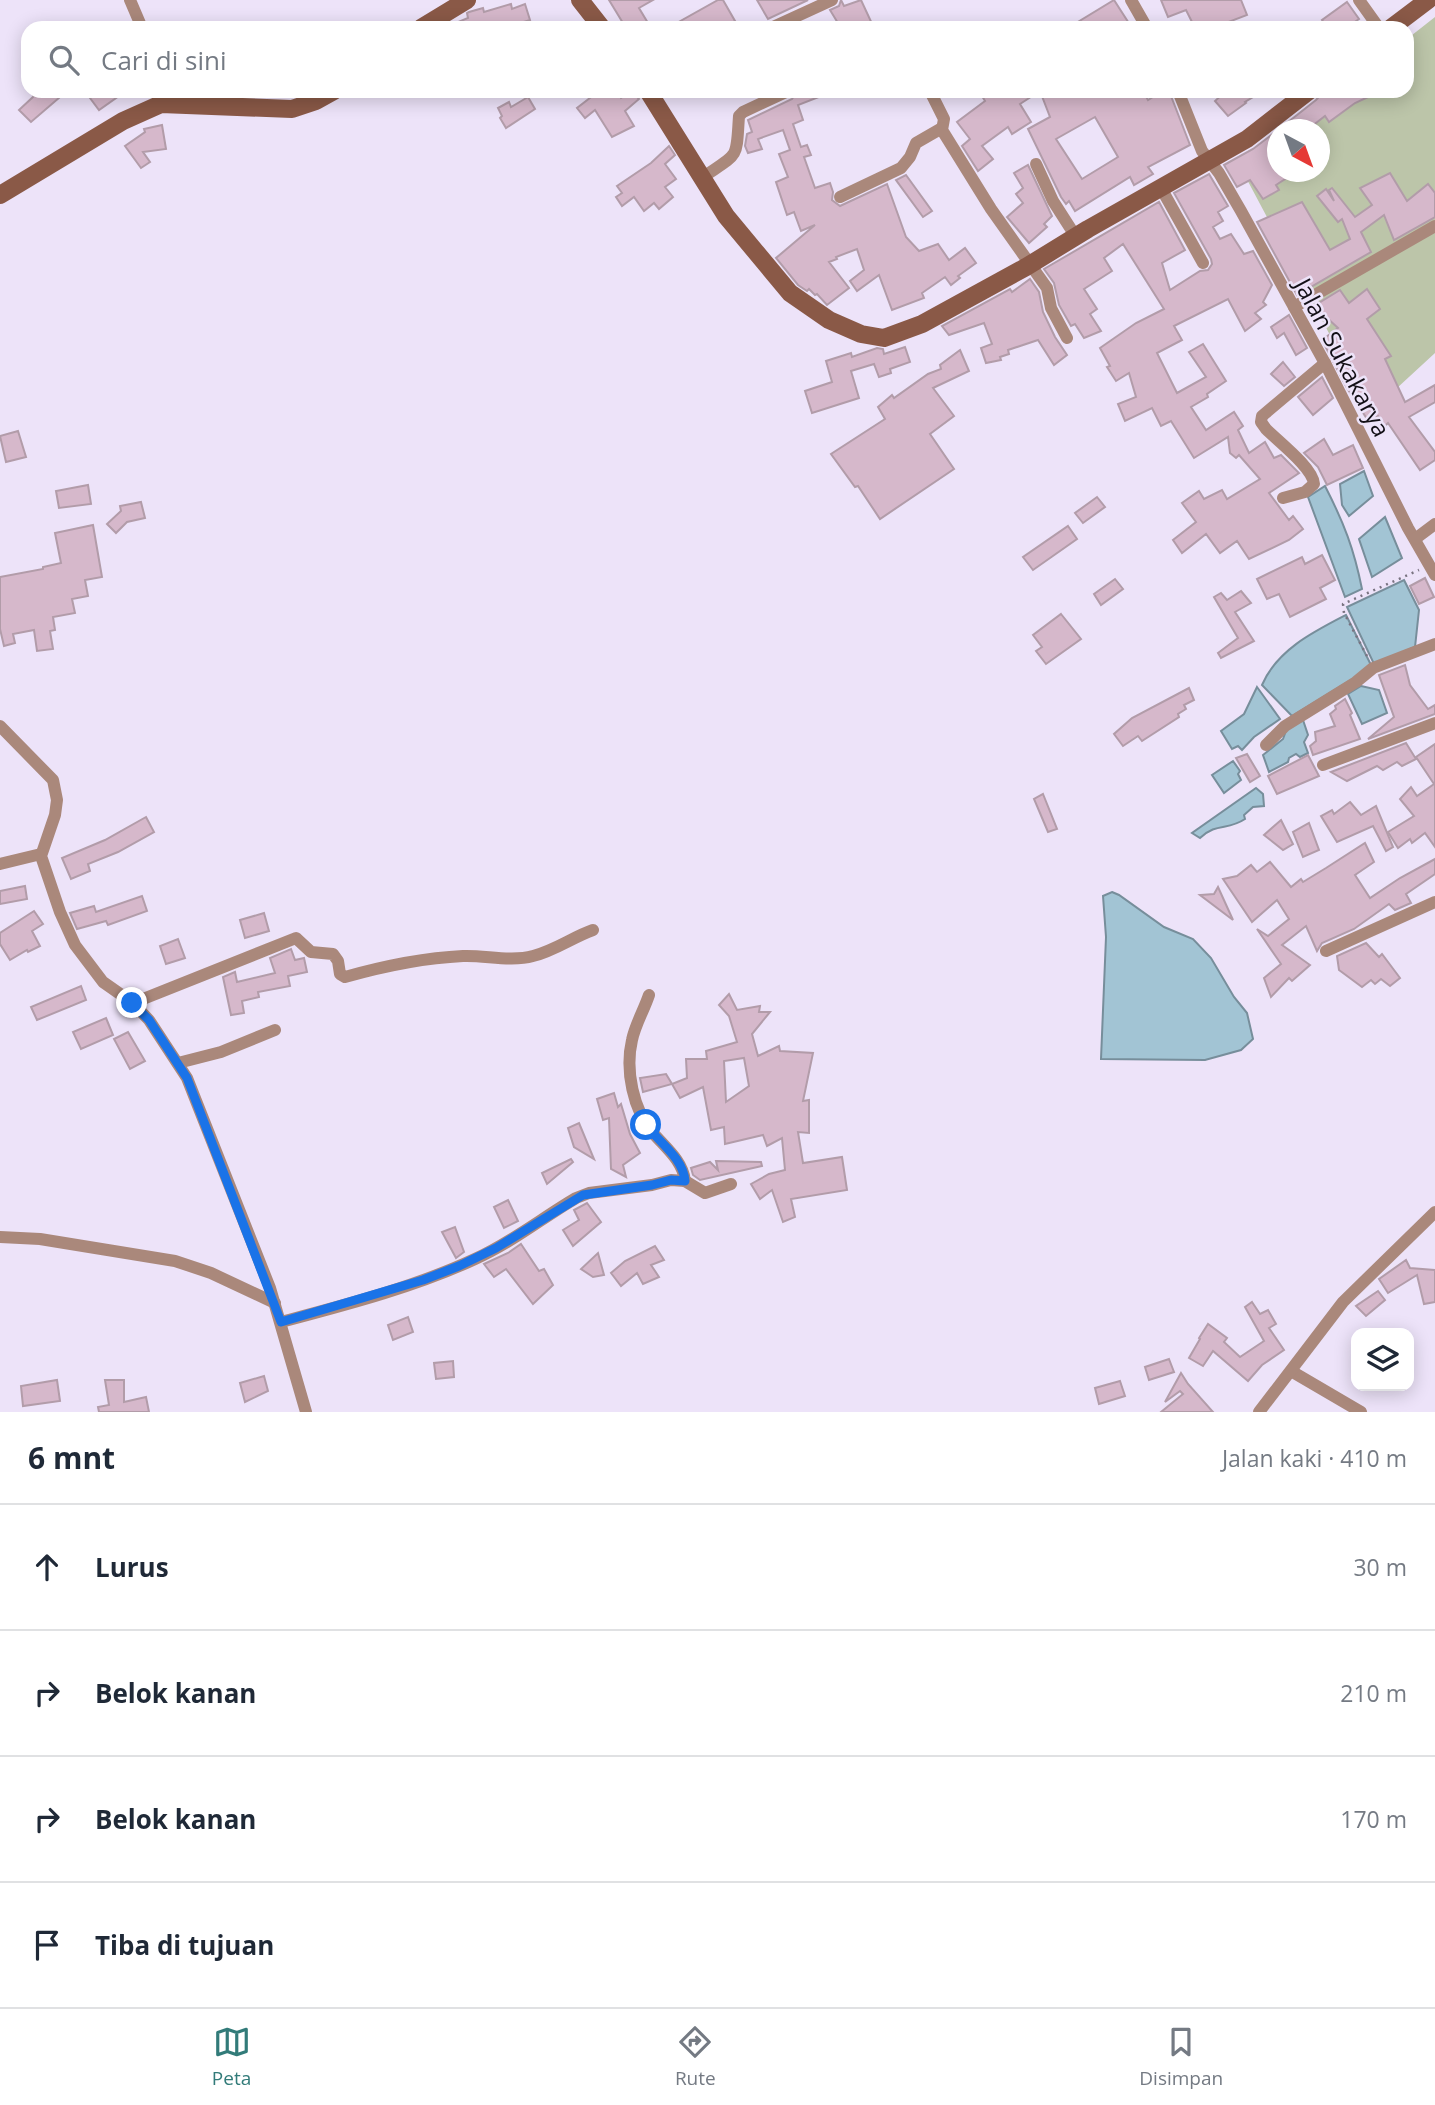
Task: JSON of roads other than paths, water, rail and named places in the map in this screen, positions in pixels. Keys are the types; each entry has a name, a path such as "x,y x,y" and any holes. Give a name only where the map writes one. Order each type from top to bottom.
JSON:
{"main road":[{"path":"432,21 467,0"},
{"path":"580,0 597,21"},
{"path":"1400,21 1428,0"},
{"path":"0,195 160,98 292,108 321,98"},
{"path":"652,98 726,216 790,293 829,320 871,337 884,338 902,333 1031,265 1247,139 1300,98"}],"street":[{"path":"130,0 139,21"},
{"path":"786,21 832,0"},
{"path":"1130,0 1143,21"},
{"path":"1359,0 1373,21"},
{"path":"703,177 737,151 740,116 743,112 773,98"},
{"path":"934,98 944,119 942,128 960,161 1047,288 1051,308 1067,338"},
{"name":"Jalan Sukakarya","path":"1181,98 1202,150 1241,211 1325,363 1433,570"},
{"path":"840,197 901,168 910,158 916,143 942,128"},
{"path":"1036,164 1053,201 1076,237"},
{"path":"1161,188 1203,262"},
{"path":"1294,307 1435,226"},
{"path":"1283,498 1305,492 1314,481 1308,470 1266,429 1261,419 1325,363"},
{"path":"1415,540 1435,524"},
{"path":"1266,745 1285,726 1356,682 1373,668 1435,643"},
{"path":"1323,765 1435,723"},
{"path":"0,726 53,780 57,800 55,815 41,854 42,865 79,952 103,982 132,1003 149,1020 187,1078 275,1303 306,1412"},
{"path":"0,864 41,854"},
{"path":"1326,951 1435,902"},
{"path":"132,1003 296,938 311,952 333,954 338,961 340,974 345,977 420,959 534,956 593,930"},
{"path":"649,995 632,1040 632,1088 642,1118 676,1159 685,1181"},
{"path":"178,1063 221,1052 275,1030"},
{"path":"281,1322 423,1280 459,1266 487,1253 583,1195 671,1180 685,1181 705,1193 731,1184"},
{"path":"1259,1412 1343,1302 1435,1212"},
{"path":"0,1237 40,1239 175,1261 211,1273 275,1303"},
{"path":"1292,1371 1361,1412"}],"water":[{"path":"1364,471 1373,496 1349,516 1342,505 1340,484"},
{"path":"1325,486 1348,536 1362,589 1345,597 1308,497"},
{"path":"1385,517 1402,558 1372,577 1359,539"},
{"path":"1404,580 1419,610 1415,647 1374,664 1347,607"},
{"path":"1346,615 1372,667 1292,716 1262,685 1286,652"},
{"path":"1361,686 1379,690 1387,713 1362,724 1348,694"},
{"path":"1257,687 1280,719 1254,737 1242,750 1238,746 1232,749 1221,731 1244,714"},
{"path":"1303,720 1308,735 1304,742 1308,753 1300,757 1296,754 1289,758 1288,762 1269,772 1263,755 1283,739 1287,728"},
{"path":"1233,761 1240,771 1238,774 1241,780 1224,793 1212,775"},
{"path":"1256,788 1263,794 1264,806 1253,807 1244,815 1245,819 1212,830 1200,838 1192,833"},
{"path":"1112,892 1164,927 1193,939 1211,958 1234,997 1247,1013 1253,1039 1241,1050 1205,1060 1101,1059 1106,937 1103,896"}]}
